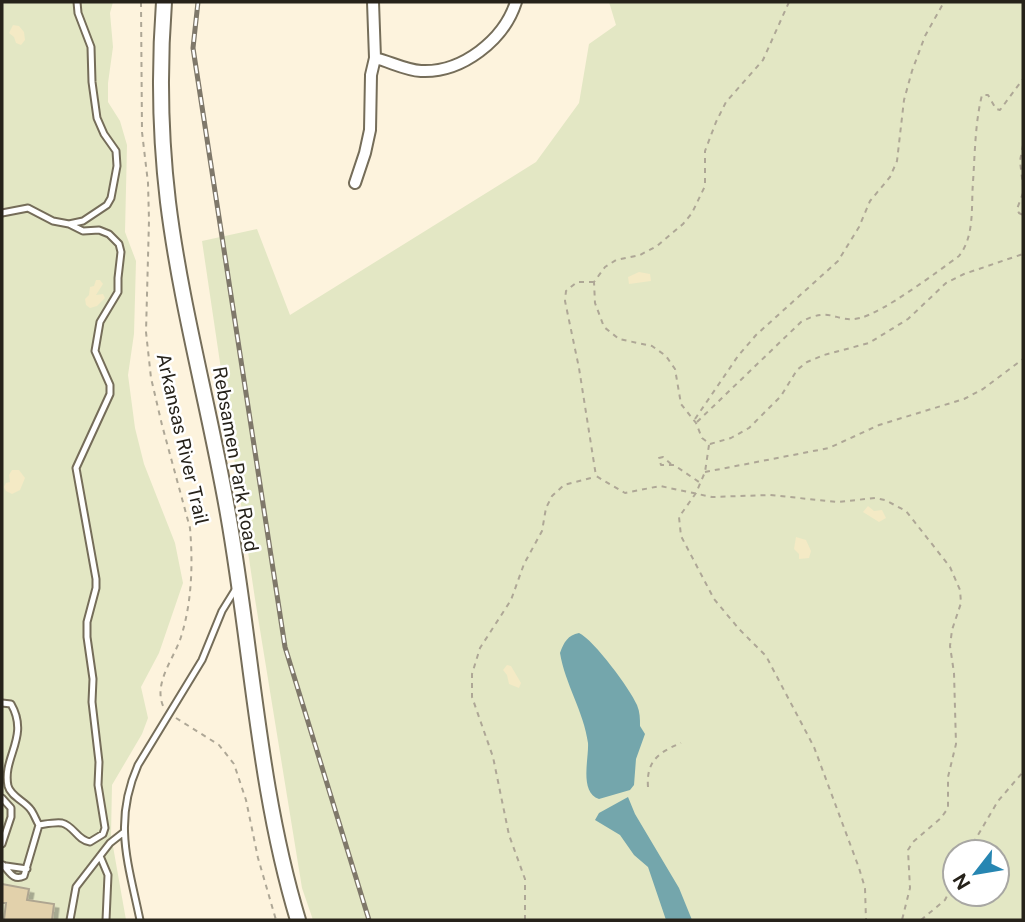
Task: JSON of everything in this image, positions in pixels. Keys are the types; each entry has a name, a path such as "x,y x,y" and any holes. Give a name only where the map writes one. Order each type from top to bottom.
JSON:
{"street":[{"name":"Rebsamen Park Road","path":"164,2 160,102 169,204 186,307 228,514 259,738 288,889 298,920"},
{"path":"355,183 370,130 371,75 375,58 373,2"},
{"path":"375,58 422,71 438,70 457,64 478,52 493,39 507,21 516,2"}],"lane":[{"path":"69,224 83,222 107,205 111,198 117,166 116,151 97,118 91,47 78,13 77,2"},
{"path":"2,213 28,208 53,221 69,224 83,231 99,230 115,238 121,252 118,292 100,322 95,351 108,378 110,394 76,468 96,579 87,622 87,637 93,679 98,785 105,828 103,834 90,842 77,837 62,823 39,825"},
{"path":"140,920 124,832 124,812 130,782 202,660 222,611 239,584"},
{"path":"2,703 11,704 18,726 17,739 5,774 10,792 30,808 39,825 24,876 16,878 3,864"},
{"path":"2,798 11,808 11,817 2,844"},
{"path":"69,920 76,887 100,856 124,832"},
{"path":"100,856 108,875 106,920"},
{"path":"3,864 27,869"}],"path":[{"name":"Arkansas River Trail","path":"141,2 142,132 149,196 146,332 151,378 190,528 192,554 188,611 175,654 160,687 162,706 171,714"},
{"path":"710,444 700,435 695,422 681,404 675,369 660,350 619,339 604,327 595,303 594,282 606,267 616,260 640,256 657,246 692,213 705,186 705,151 716,122 726,102 763,61 789,2"},
{"path":"695,422 738,356 756,335 838,261 859,227 870,201 890,177 897,161 904,100 912,71 925,36 944,2"},
{"path":"695,422 802,322 821,313 849,319 866,316 959,256 965,247 972,214 976,132 982,95 988,95 996,109 1000,110 1023,79"},
{"path":"1023,145 1020,160 1023,186"},
{"path":"1023,193 1017,209 1023,215"},
{"path":"710,444 732,438 750,428 781,396 797,370 807,362 869,343 908,319 946,283 1023,254"},
{"path":"594,282 574,283 566,291 565,301 596,476"},
{"path":"705,472 829,448 879,425 973,395 1023,359"},
{"path":"710,444 705,472 696,493 679,517 681,536 717,603 766,656 814,747 859,868 865,888 866,920"},
{"path":"671,464 700,482"},
{"path":"525,920 525,878 509,835 493,757 472,697 471,680 481,648 511,600 524,564 542,531 546,508 552,496 564,485 596,476 625,494 660,486 712,497 770,495 838,502 875,498 885,500 906,511 954,574 961,603 950,646 954,673 956,744 948,777 948,808 908,850 910,888 902,920"},
{"path":"171,714 219,745 234,764 246,800 258,858 276,920"},
{"path":"648,787 651,761 662,751 681,743"},
{"path":"976,838 998,801 1023,772"},
{"path":"921,920 941,902"}],"green space":[{"path":"2,2 113,2 110,13 113,47 108,102 120,121 127,145 125,232 136,261 134,334 128,375 135,428 144,464 175,543 183,583 159,653 141,687 148,718 142,734 112,785 111,835 126,920 2,920"},
{"path":"609,2 1023,2 1023,920 313,920 302,888 255,599 202,241 257,229 290,315 536,162 579,103 589,44 616,25"}],"sand":[{"path":"13,25 19,26 24,32 25,40 21,45 16,43 9,33"},
{"path":"639,272 650,274 651,281 629,284 628,277"},
{"path":"96,280 103,284 96,295 103,294 105,298 97,306 90,308 85,299"},
{"path":"12,470 19,470 25,478 20,490 12,494 4,487 10,482 9,475"},
{"path":"868,506 874,511 882,510 886,518 879,522 863,512"},
{"path":"796,537 806,540 811,551 809,558 799,559 799,554 794,549"},
{"path":"507,665 511,666 521,683 519,688 509,684 503,670"}],"water":[{"path":"579,633 602,655 627,688 637,705 640,726 645,734 636,759 634,785 630,790 599,799 589,790 586,774 586,732 560,653 567,640"},
{"path":"628,797 635,814 679,888 692,920 666,920 648,867 634,855 620,835 595,820 599,813"}],"building":[{"path":"2,884 29,889 27,900 54,904 52,920 4,920 6,903 2,903"}],"railway":[{"path":"198,2 193,48 285,647 369,920"}]}
